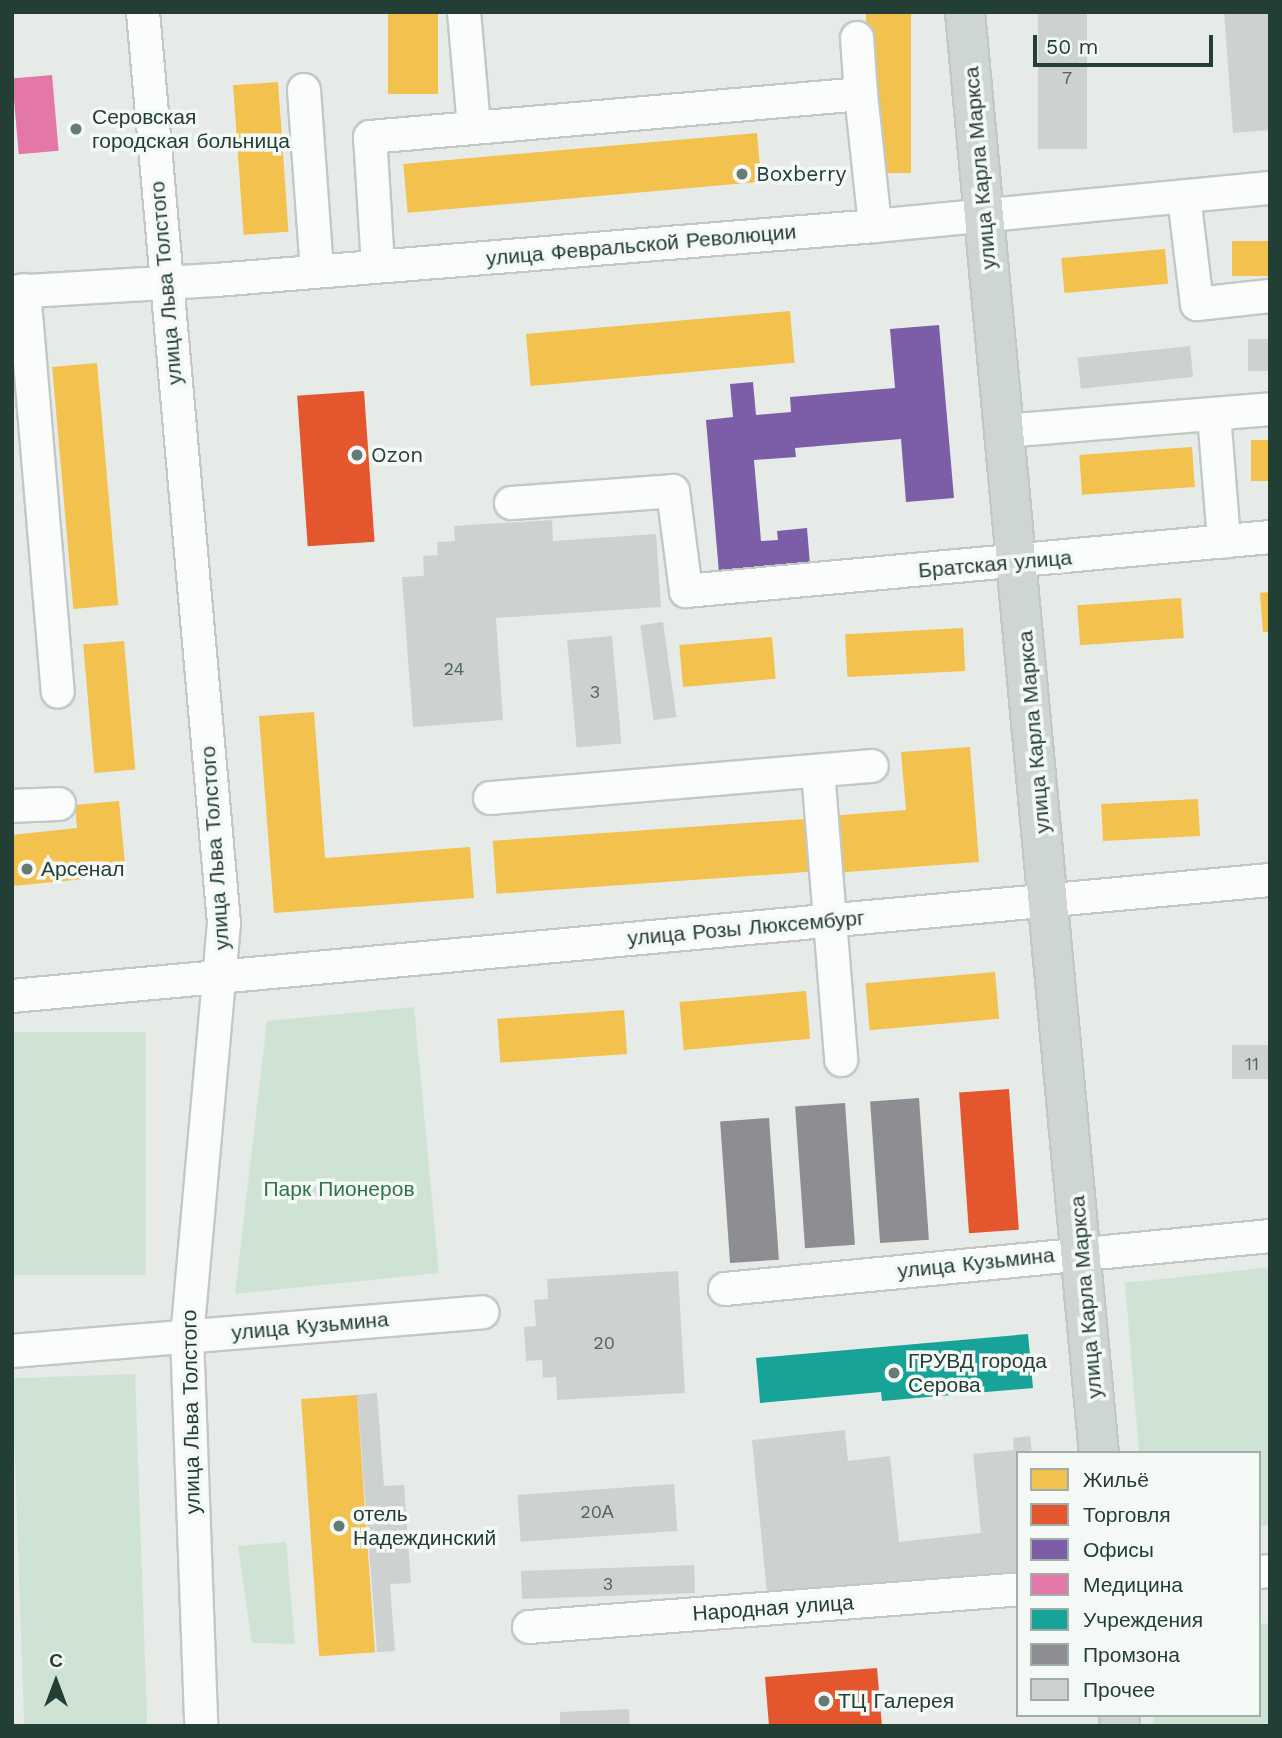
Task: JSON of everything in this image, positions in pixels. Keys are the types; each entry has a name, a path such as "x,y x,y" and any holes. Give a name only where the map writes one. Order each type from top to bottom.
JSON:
{"main road":[{"name":"улица Карла Маркса","path":"965,12 1083,1252 1099,1451"}],"street":[{"name":"улица Льва Толстого","path":"143,12 224,923 222,975 187,1336 201,1726"},
{"path":"464,12 474,126"},
{"path":"857,38 875,226"},
{"path":"304,90 317,271"},
{"path":"379,266 369,137 862,94"},
{"name":"улица Февральской Революции","path":"18,291 165,279 317,271 875,226 1270,188"},
{"path":"1184,197 1197,304 1270,296"},
{"path":"18,291 24,430 58,691"},
{"path":"1005,431 1270,409"},
{"path":"1214,414 1224,542"},
{"name":"Братская улица","path":"511,503 673,491 686,591 1270,537"},
{"path":"490,798 872,766"},
{"path":"818,771 841,1060"},
{"path":"12,806 59,804"},
{"name":"улица Розы Люксембург","path":"12,996 1270,880"},
{"name":"улица Кузьмина","path":"725,1289 1083,1252 1270,1236"},
{"name":"улица Кузьмина","path":"12,1351 482,1312"},
{"name":"Народная улица","path":"529,1627 1016,1589"}],"green space":[{"name":"Парк Пионеров","path":"414,1007 439,1273 235,1294 267,1021"},
{"path":"12,1032 146,1032 146,1275 12,1275"},
{"path":"1270,1267 1270,1525 1261,1526 1261,1451 1139,1451 1125,1283"},
{"path":"135,1374 147,1726 24,1726 12,1378"},
{"path":"286,1542 295,1644 252,1643 238,1546"},
{"path":"1270,1623 1270,1726 1154,1726 1153,1717 1261,1717 1261,1624"}],"building: Жильё":[{"path":"388,12 438,12 438,94 388,94"},
{"path":"866,12 911,12 911,173 866,173"},
{"path":"278,82 288,232 244,235 233,85"},
{"path":"757,133 761,182 408,213 403,164"},
{"path":"1232,241 1270,241 1270,276 1232,276"},
{"path":"1165,249 1168,284 1064,293 1061,258"},
{"path":"790,311 795,363 531,386 526,334"},
{"path":"97,363 118,605 73,609 52,367"},
{"path":"1251,440 1270,440 1270,481 1251,481"},
{"path":"1192,447 1195,487 1082,495 1079,455"},
{"path":"1270,592 1270,632 1263,632 1260,593"},
{"path":"1181,598 1184,638 1080,645 1077,605"},
{"path":"963,628 965,671 847,677 845,634"},
{"path":"772,637 776,679 683,687 679,645"},
{"path":"124,641 135,770 94,773 83,645"},
{"path":"314,712 325,858 470,847 474,898 274,913 259,716"},
{"path":"970,747 979,862 833,873 829,816 906,810 901,752"},
{"path":"1198,799 1200,836 1103,841 1101,804"},
{"path":"119,801 126,875 12,886 12,835 77,828 75,805"},
{"path":"805,819 809,872 496,894 493,841"},
{"path":"995,972 999,1019 870,1030 865,983"},
{"path":"806,991 810,1039 684,1050 679,1002"},
{"path":"624,1010 627,1054 500,1063 497,1019"},
{"name":"отель Надеждинский","path":"357,1395 375,1652 319,1656 301,1399"}],"building: Торговля":[{"path":"364,391 375,542 308,546 297,396"},
{"path":"1009,1089 1019,1230 969,1233 959,1092"},
{"name":"ТЦ Галерея","path":"877,1668 882,1726 769,1726 765,1677"}],"building: Офисы":[{"path":"939,325 954,498 906,502 901,439 795,448 796,457 754,460 761,541 778,540 777,531 807,528 810,565 719,573 706,420 733,417 730,384 753,382 756,415 791,412 790,397 895,388 890,329"}],"building: Медицина":[{"path":"52,75 59,151 19,154 12,78"}],"building: Учреждения":[{"name":"ГРУВД города Серова","path":"1028,1334 1033,1388 882,1401 881,1392 760,1403 756,1358"}],"building: Промзона":[{"path":"919,1098 929,1240 880,1243 870,1101"},
{"path":"845,1103 855,1245 805,1248 795,1106"},
{"path":"769,1118 779,1260 730,1263 720,1121"}],"building: Прочее":[{"path":"1038,12 1087,12 1087,149 1038,149"},
{"path":"1224,12 1270,12 1270,130 1233,133"},
{"path":"1248,339 1270,339 1270,371 1248,371"},
{"path":"1190,346 1193,377 1081,389 1078,358"},
{"path":"552,520 553,541 656,534 661,607 496,618 503,720 413,727 402,577 424,576 423,556 438,555 437,542 455,541 454,526"},
{"path":"663,622 676,717 654,720 640,625"},
{"path":"612,636 621,744 577,748 567,640"},
{"path":"1232,1045 1270,1045 1270,1079 1232,1079"},
{"path":"678,1271 685,1393 557,1400 556,1377 543,1378 542,1360 526,1361 524,1327 536,1326 534,1300 548,1299 547,1279"},
{"path":"377,1393 384,1486 404,1485 411,1583 390,1584 395,1651 377,1652 357,1395"},
{"path":"845,1430 848,1461 890,1456 899,1542 981,1533 973,1454 1014,1450 1013,1438 1030,1436 1032,1451 1016,1451 1016,1578 767,1594 752,1440"},
{"path":"674,1484 677,1531 521,1542 517,1495"},
{"path":"694,1565 695,1593 522,1599 521,1571"},
{"path":"629,1709 630,1726 560,1726 560,1712"}],"place":[{"name":"Серовская городская больница","path":"76,129"},
{"name":"Boxberry","path":"742,174"},
{"name":"Ozon","path":"357,455"},
{"name":"Арсенал","path":"27,869"},
{"name":"ГРУВД города Серова","path":"894,1373"},
{"name":"отель Надеждинский","path":"339,1526"},
{"name":"ТЦ Галерея","path":"824,1701"}]}
